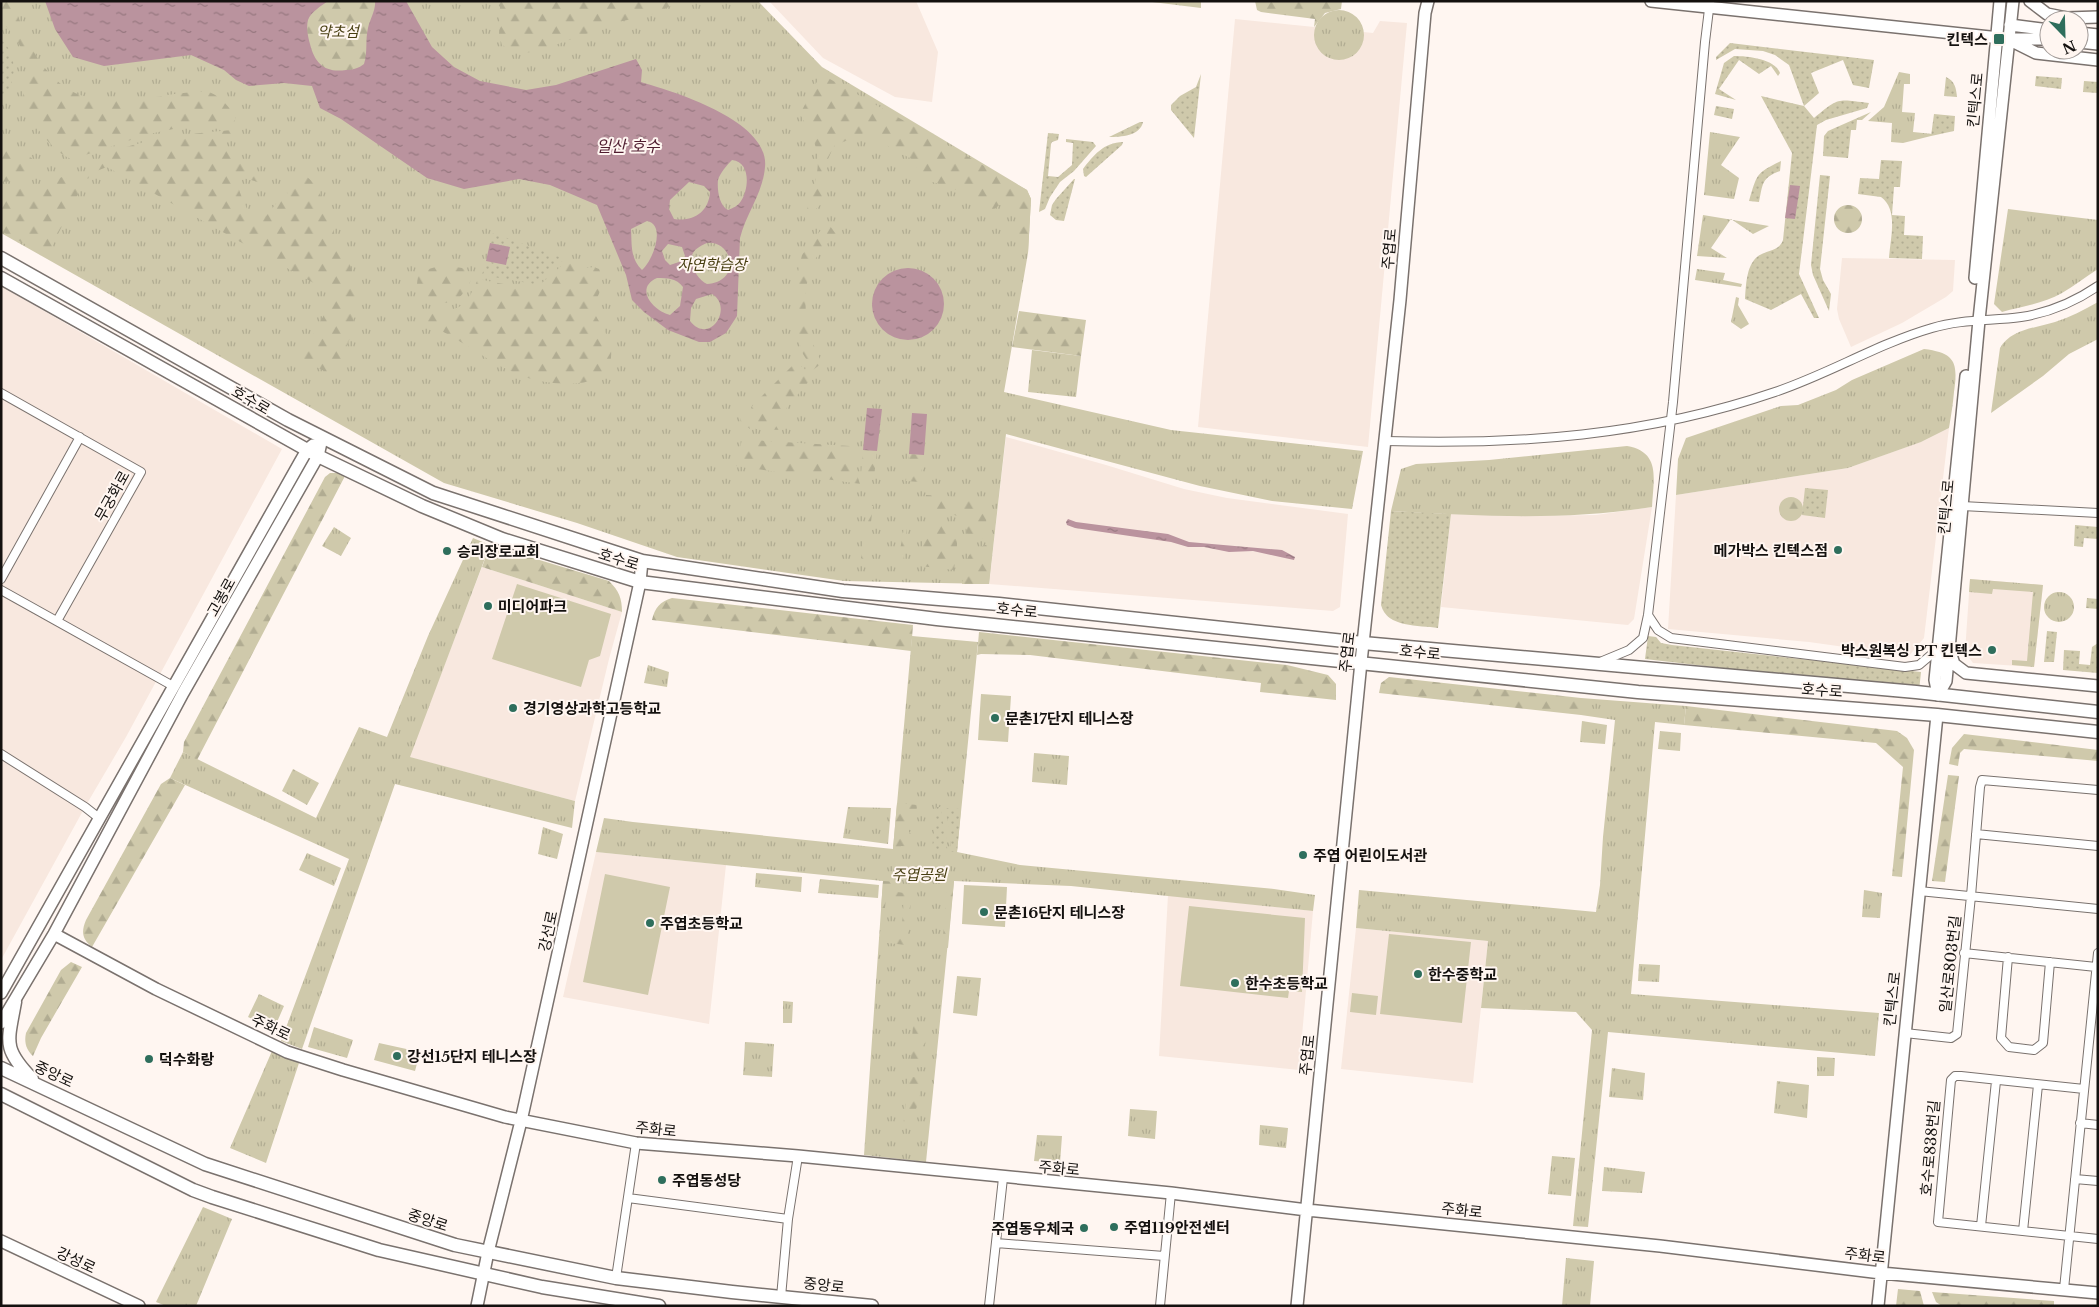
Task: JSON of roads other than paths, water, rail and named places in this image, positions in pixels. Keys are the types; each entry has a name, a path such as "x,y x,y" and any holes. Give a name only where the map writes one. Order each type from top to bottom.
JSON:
{"main road":[{"name":"주엽로","path":"1297,1306 1360,662 1385,441 1425,13 1428,1"},
{"path":"1651,1 1710,4 1997,38 2039,39"},
{"name":"킨텍스로","path":"1944,649 1962,506 2000,1"},
{"name":"킨텍스로","path":"1878,1306 1938,695 1946,681 1944,649 1975,320 2013,1"},
{"path":"2030,1 2047,14 2067,18 2098,17"},
{"path":"2010,25 2039,29"},
{"path":"2009,39 2036,53 2098,60"},
{"name":"호수로","path":"1,258 322,438 433,493 642,561 843,590 999,604 1363,643 1938,695 2098,712"},
{"name":"호수로","path":"1,278 306,450 422,506 502,539 640,582 943,620 1638,692 1937,715 2098,732"},
{"name":"고봉로","path":"1,993 306,450 322,438"},
{"name":"고봉로","path":"1,1023 54,934 184,693 318,456 322,438"},
{"name":"강선로","path":"477,1306 488,1252 521,1121 640,582 642,561"},
{"path":"1944,649 1954,664 1966,673 2098,686"},
{"name":"주화로","path":"54,934 156,990 287,1052 348,1072 521,1121 636,1143 798,1156 1003,1178 1171,1193 1307,1210 1601,1240 1881,1273 2098,1293"},
{"path":"15,1002 9,1039 11,1054 37,1084"},
{"name":"중앙로","path":"1,1068 205,1164 455,1245 616,1278 872,1306"},
{"path":"1,1094 193,1190 379,1250 612,1302 660,1306"},
{"path":"1,1102 15,1101"},
{"name":"강성로","path":"1,1241 139,1306"}],"street":[{"path":"1596,663 1629,650 1643,638 1648,615 1671,421 1710,4"},
{"path":"1385,441 1458,443 1531,440 1601,433 1671,421 1723,409 1776,392 1828,372 1856,356 1924,330 1975,320 2022,317 2074,300 2098,286"},
{"name":"무궁화로","path":"1,393 141,472 57,621"},
{"path":"1,579 80,438"},
{"path":"1962,506 2098,513"},
{"path":"1,590 173,686"},
{"path":"1648,615 1658,630 1671,638 1905,667 1920,665 1944,649"},
{"path":"1,754 85,806 99,818"},
{"name":"일산로803번길","path":"1905,1033 1951,1038 1957,1034 1982,780 2098,790"},
{"path":"1976,834 2098,846"},
{"name":"일산로803번길","path":"1919,891 2098,909"},
{"path":"1964,953 2096,967"},
{"path":"2064,1290 2098,954"},
{"path":"2008,958 2001,1038 2009,1047 2034,1050 2042,1043 2050,962"},
{"path":"2088,1044 2098,1046"},
{"name":"호수로838번길","path":"2084,1089 1955,1076 1951,1080 1938,1222 2098,1239"},
{"path":"1981,1226 1996,1081"},
{"path":"2023,1231 2038,1085"},
{"path":"2080,1123 2098,1125"},
{"path":"616,1278 636,1143"},
{"path":"781,1297 788,1219 798,1156"},
{"path":"988,1306 1003,1178"},
{"path":"2075,1179 2098,1181"},
{"path":"1160,1306 1171,1193"},
{"path":"628,1198 788,1219"},
{"path":"996,1243 1164,1256"}],"water":[{"name":"일산 호수","path":"45,1 328,1 309,17 307,29 312,51 318,62 322,66 339,71 358,68 364,64 367,32 375,8 375,1 406,1 432,47 454,67 480,81 526,90 556,85 636,59 642,70 641,82 675,93 718,111 753,136 763,151 764,177 740,238 737,316 726,333 710,342 699,342 668,330 644,312 632,300 626,275 597,205 550,185 519,179 464,189 427,178 341,119 320,108 312,86 284,83 249,86 236,80 224,70 191,55 104,66 73,57 55,29","holes":["732,160 738,162 743,166 747,177 746,190 740,203 728,210 722,205 718,192 718,180","689,182 704,186 710,192 707,205 699,214 693,217 681,220 674,219 669,209 670,200","647,221 653,224 656,229 656,244 650,260 642,270 635,261 631,229","707,243 716,244 723,248 730,261 726,276 718,281 707,284 704,282 694,271 691,262 693,253 697,248","668,244 682,247 685,256 682,261 670,265 665,260 662,251","657,278 675,280 683,287 680,306 670,315 664,313 648,299 647,287 650,282","712,294 718,300 721,307 717,322 712,327 705,329 698,328 690,321 691,308 696,299"]},
{"path":"1790,185 1800,186 1795,219 1785,218"},
{"path":"490,243 510,247 506,265 486,261"},
{"path":"908,268 928,274 938,284 944,304 938,324 928,334 908,340 888,334 878,324 872,304 878,284 888,274"},
{"path":"867,408 882,409 877,451 863,450"},
{"path":"912,413 927,414 924,455 909,454"},
{"path":"1068,519 1076,522 1168,534 1189,542 1282,550 1295,557 1294,560 1253,551 1229,552 1204,547 1188,547 1171,542 1075,528 1067,525"}],"place":[{"name":"킨텍스","path":"1999,39"},
{"name":"메가박스 킨텍스점","path":"1838,550"},
{"name":"승리장로교회","path":"447,551"},
{"name":"미디어파크","path":"488,606"},
{"name":"박스원복싱 PT 킨텍스","path":"1992,650"},
{"name":"경기영상과학고등학교","path":"513,708"},
{"name":"문촌17단지 테니스장","path":"995,718"},
{"name":"주엽 어린이도서관","path":"1303,855"},
{"name":"문촌16단지 테니스장","path":"984,912"},
{"name":"주엽초등학교","path":"650,923"},
{"name":"한수중학교","path":"1418,974"},
{"name":"한수초등학교","path":"1235,983"},
{"name":"강선15단지 테니스장","path":"397,1056"},
{"name":"덕수화랑","path":"149,1059"},
{"name":"주엽동성당","path":"662,1180"},
{"name":"주엽119안전센터","path":"1114,1227"},
{"name":"주엽동우체국","path":"1084,1228"}],"park label":[{"name":"약초섬","path":"338,31"},
{"name":"자연학습장","path":"712,264"},
{"name":"주엽공원","path":"919,874"}]}
